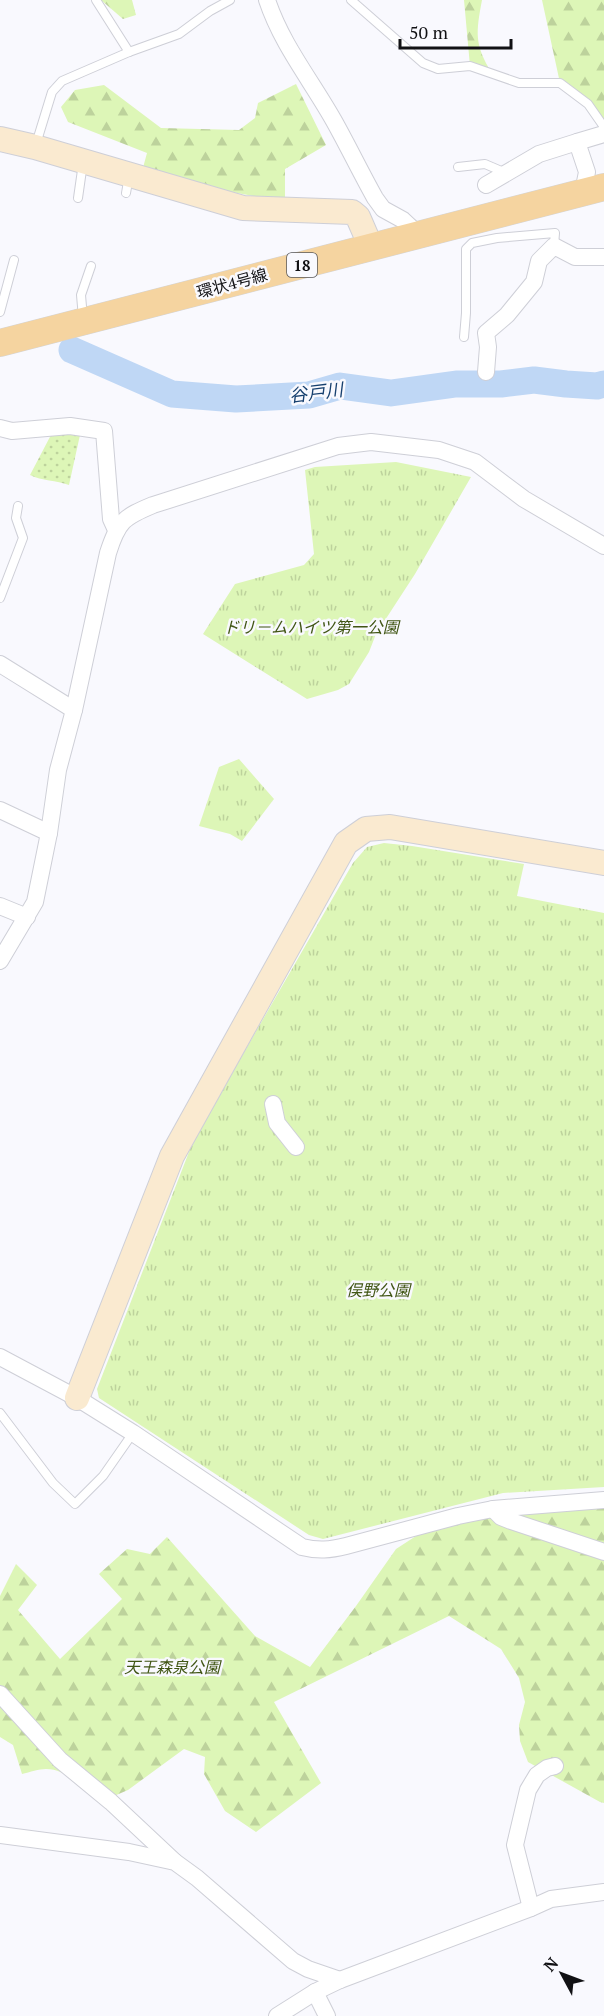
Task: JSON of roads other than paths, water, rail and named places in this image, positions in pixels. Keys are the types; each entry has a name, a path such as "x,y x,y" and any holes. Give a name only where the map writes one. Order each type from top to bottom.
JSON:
{"main road":[{"name":"環状4号線","path":"0,343 593,190"}],"street":[{"path":"267,0 275,23 288,47 334,120 375,198 383,209 403,220 418,234"},
{"path":"486,185 539,154 604,134"},
{"path":"0,139 83,162 128,184 243,208 352,212 358,217 371,247"},
{"path":"577,142 593,190"},
{"path":"486,372 488,347 486,333 507,315 534,282 539,261 554,246 575,256 604,257"},
{"path":"0,428 12,431 70,426 104,431 111,519 116,530"},
{"path":"0,961 35,902 49,833 58,770 74,710 108,552 116,530 130,514 338,446 370,442 439,450 476,462 524,499 604,546"},
{"path":"0,664 74,710"},
{"path":"0,810 49,833"},
{"path":"77,1398 172,1156 346,843 366,829 390,827 604,863"},
{"path":"0,906 27,916"},
{"path":"273,1104 277,1123 296,1148"},
{"path":"0,1357 77,1398 134,1433 302,1547 315,1550 346,1546 492,1509 604,1500"},
{"path":"492,1509 501,1517 511,1521 604,1552"},
{"path":"0,1694 60,1760 111,1802 175,1862 197,1878 293,1961 308,1970 340,1980"},
{"path":"531,1908 515,1845 528,1790 537,1775 555,1766"},
{"path":"0,1835 129,1852 175,1862"},
{"path":"277,2016 315,1992 340,1980 551,1899 604,1892"},
{"path":"315,1992 327,2016"}],"lane":[{"path":"96,0 129,52"},
{"path":"35,147 52,92 62,81 129,52 179,34 210,11 230,0"},
{"path":"351,0 423,63 438,69 470,66 519,83 560,84 588,104 604,127"},
{"path":"78,198 83,162"},
{"path":"458,167 485,164 506,173"},
{"path":"464,337 466,249 472,243 497,238 555,233 554,246"},
{"path":"0,312 6,271 14,260"},
{"path":"84,321 81,295 91,266"},
{"path":"0,598 23,538 16,518 18,506"},
{"path":"0,1413 53,1483 75,1504 103,1476 134,1433"}],"waterway":[{"name":"谷戸川","path":"72,350 172,394 236,399 309,395 340,386 391,393 456,384 501,384 534,380 597,386 604,384"}],"park label":[{"name":"ドリ－ムハイツ第一公園","path":"311,627"},
{"name":"俣野公園","path":"378,1290"},
{"name":"天王森泉公園","path":"172,1667"}]}
